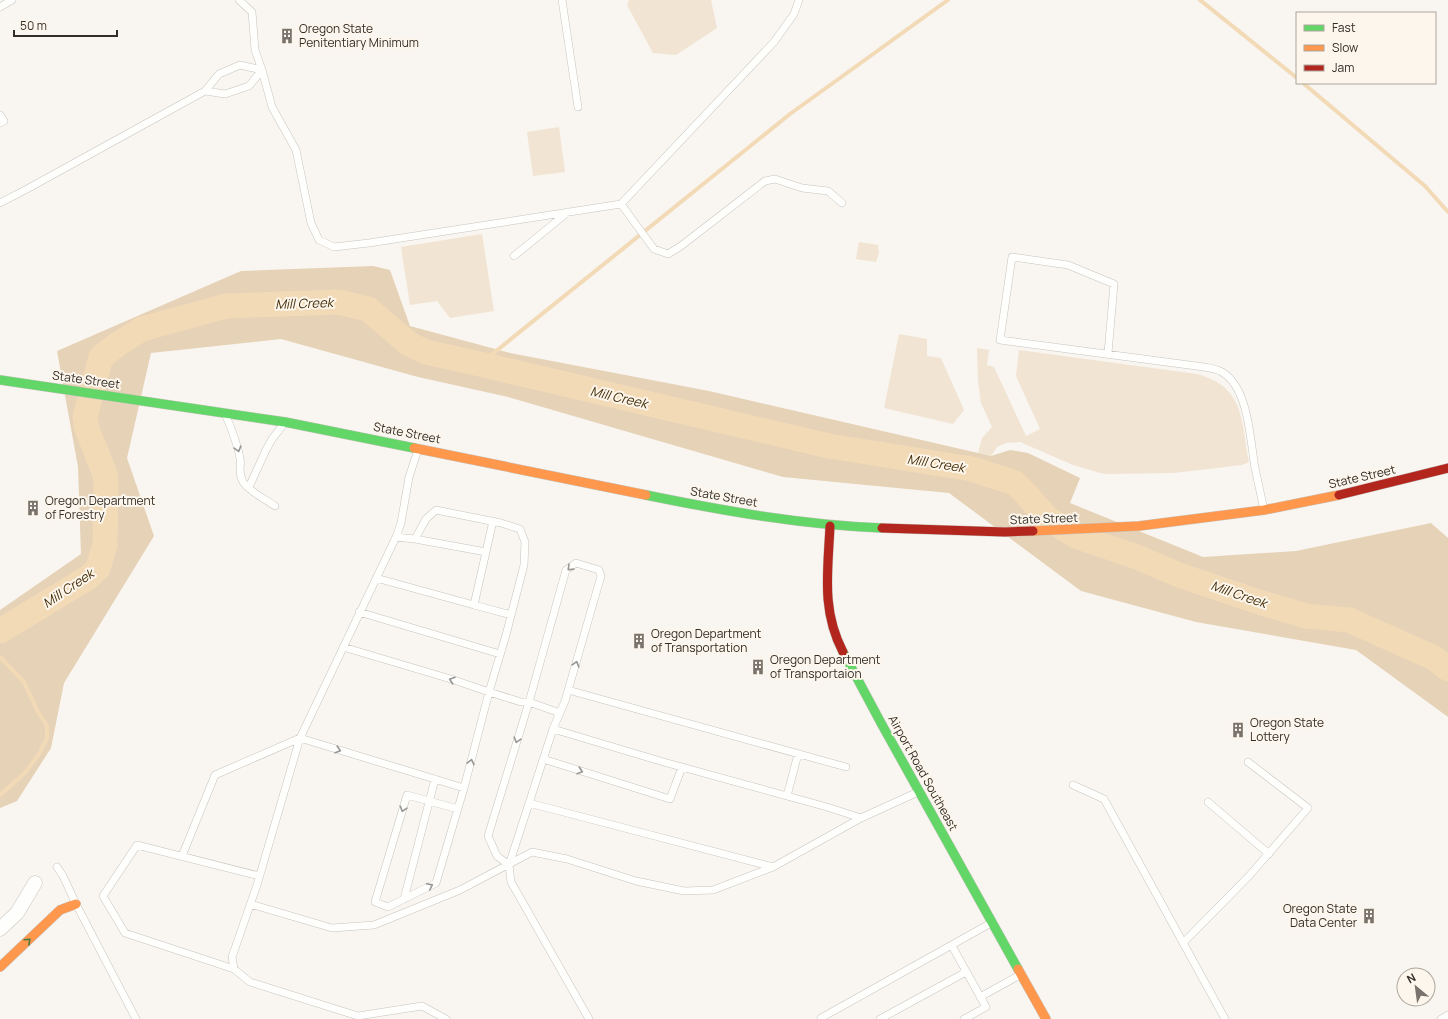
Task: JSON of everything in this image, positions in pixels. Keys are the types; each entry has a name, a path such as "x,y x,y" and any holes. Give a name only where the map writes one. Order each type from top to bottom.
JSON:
{"main road":[{"name":"State Street","path":"0,380 285,422 640,494 780,519 830,526 1005,532 1139,526 1264,510 1363,490 1448,468"},
{"name":"Airport Road Southeast","path":"830,526 827,594 829,611 835,636 846,659 1046,1019"},
{"path":"0,967 60,910 76,904"}],"street":[{"path":"0,929 17,913 35,883"}],"lane":[{"path":"0,6 12,0"},
{"path":"239,0 252,12 255,50 272,107 296,150 311,224 319,240 334,247 369,243 621,204 774,42 794,14 799,0"},
{"path":"562,0 578,107"},
{"path":"0,203 205,91 219,74 240,65 262,70"},
{"path":"205,91 225,94 249,86 262,70"},
{"path":"621,204 654,249 668,254 681,246 765,181 775,179 802,188 828,191 842,203"},
{"path":"514,256 568,212"},
{"path":"1108,353 1114,284 1068,265 1012,257 1000,340 1108,353 1204,367 1222,372 1232,382 1240,394 1249,426 1264,510"},
{"path":"225,412 241,459 239,470 243,482 258,495 275,506"},
{"path":"249,487 269,444 285,422"},
{"path":"234,969 232,957 259,876 300,738 396,537 401,523 409,477 418,448"},
{"path":"415,539 426,519 436,510 493,521 520,529 525,542 524,565 464,788 458,809 436,883 388,907 375,902 406,795 458,809"},
{"path":"474,605 493,521"},
{"path":"396,537 486,552"},
{"path":"509,865 498,856 488,836 529,702 566,570 576,563 599,570 601,576 565,701 553,729 509,865 511,882 589,1019"},
{"path":"376,578 511,615"},
{"path":"359,612 500,654"},
{"path":"343,647 454,680 521,702 529,702 560,713"},
{"path":"568,690 846,767"},
{"path":"553,729 861,818"},
{"path":"182,856 215,775 300,738 464,788"},
{"path":"787,796 798,754"},
{"path":"543,759 670,799 682,767"},
{"path":"1183,943 1249,876 1308,808 1248,762"},
{"path":"404,899 435,779"},
{"path":"1073,784 1104,799 1225,1019"},
{"path":"250,904 332,928 374,925 460,890 532,852 567,859 636,881 684,891 712,890 773,867 861,818 920,791"},
{"path":"1208,802 1269,854"},
{"path":"529,803 773,867"},
{"path":"259,876 137,845 103,896 125,933 234,969 250,982 358,1016 422,1006 446,1019"},
{"path":"57,867 136,1019"},
{"path":"822,1019 821,1018 993,922"},
{"path":"952,946 986,1007 964,1019"},
{"path":"880,1019 966,972"},
{"path":"980,997 1022,974"},
{"path":"1441,1019 1448,1015"}],"shaded area":[{"path":"629,0 711,0 717,28 676,55 653,53 627,5"},
{"path":"559,127 565,172 533,176 527,132"},
{"path":"482,234 494,311 450,318 437,301 410,305 401,247"},
{"path":"859,242 878,245 879,253 876,262 856,259"},
{"path":"373,266 390,270 410,326 510,353 709,391 991,456 1010,450 1028,453 1080,478 1070,503 1203,557 1296,551 1431,523 1448,538 1448,717 1356,650 1196,622 1081,591 949,493 783,477 508,397 418,377 281,339 151,353 127,458 154,536 64,683 51,748 17,801 0,808 0,610 81,554 78,467 57,351 241,271"},
{"path":"899,334 927,339 927,356 941,358 964,410 953,424 884,408"},
{"path":"977,348 989,350 987,365 994,367 1026,436 1040,429 1016,376 1019,350 1197,374 1213,380 1224,387 1232,396 1238,407 1242,419 1249,462 1242,465 1174,473 1108,474 1073,465 1020,442 1006,443 997,447 991,456 978,453 982,438 992,427 981,403 978,380"}],"waterway":[{"path":"480,364 790,114 948,0"},
{"path":"1200,0 1296,77"},
{"path":"1304,84 1425,186 1448,212"},
{"name":"Mill Creek","path":"0,631 89,577 98,568 105,545 106,484 105,474 87,429 85,417 101,357 142,329 226,306 339,302 368,309 409,344 426,352 829,446 972,469 1015,483 1048,519 1078,537 1137,557 1179,575 1259,602 1306,616 1349,620 1434,658 1448,669"},
{"path":"0,657 24,682 37,710 47,726 47,738 39,754 25,773 0,795"}],"traffic: fast":[{"path":"0,380 285,422 414,448"},
{"path":"646,495 764,516 823,524 882,528"},
{"path":"843,652 1018,969"}],"traffic: slow":[{"path":"414,448 646,495"},
{"path":"1033,531 1139,526 1264,510 1339,495"},
{"path":"0,967 60,910 76,904"},
{"path":"1018,969 1046,1019"}],"traffic: jam":[{"path":"1339,495 1448,468"},
{"path":"830,526 827,575 829,606 831,621 843,652"},
{"path":"882,528 1005,532 1033,531"}],"place":[{"name":"Oregon State Penitentiary Minimum","path":"287,36"},
{"name":"Oregon Department of Forestry","path":"33,508"},
{"name":"Oregon Department of Transportation","path":"639,641"},
{"name":"Oregon Department of Transportaion","path":"758,667"},
{"name":"Oregon State Lottery","path":"1238,730"},
{"name":"Oregon State Data Center","path":"1369,916"}]}
